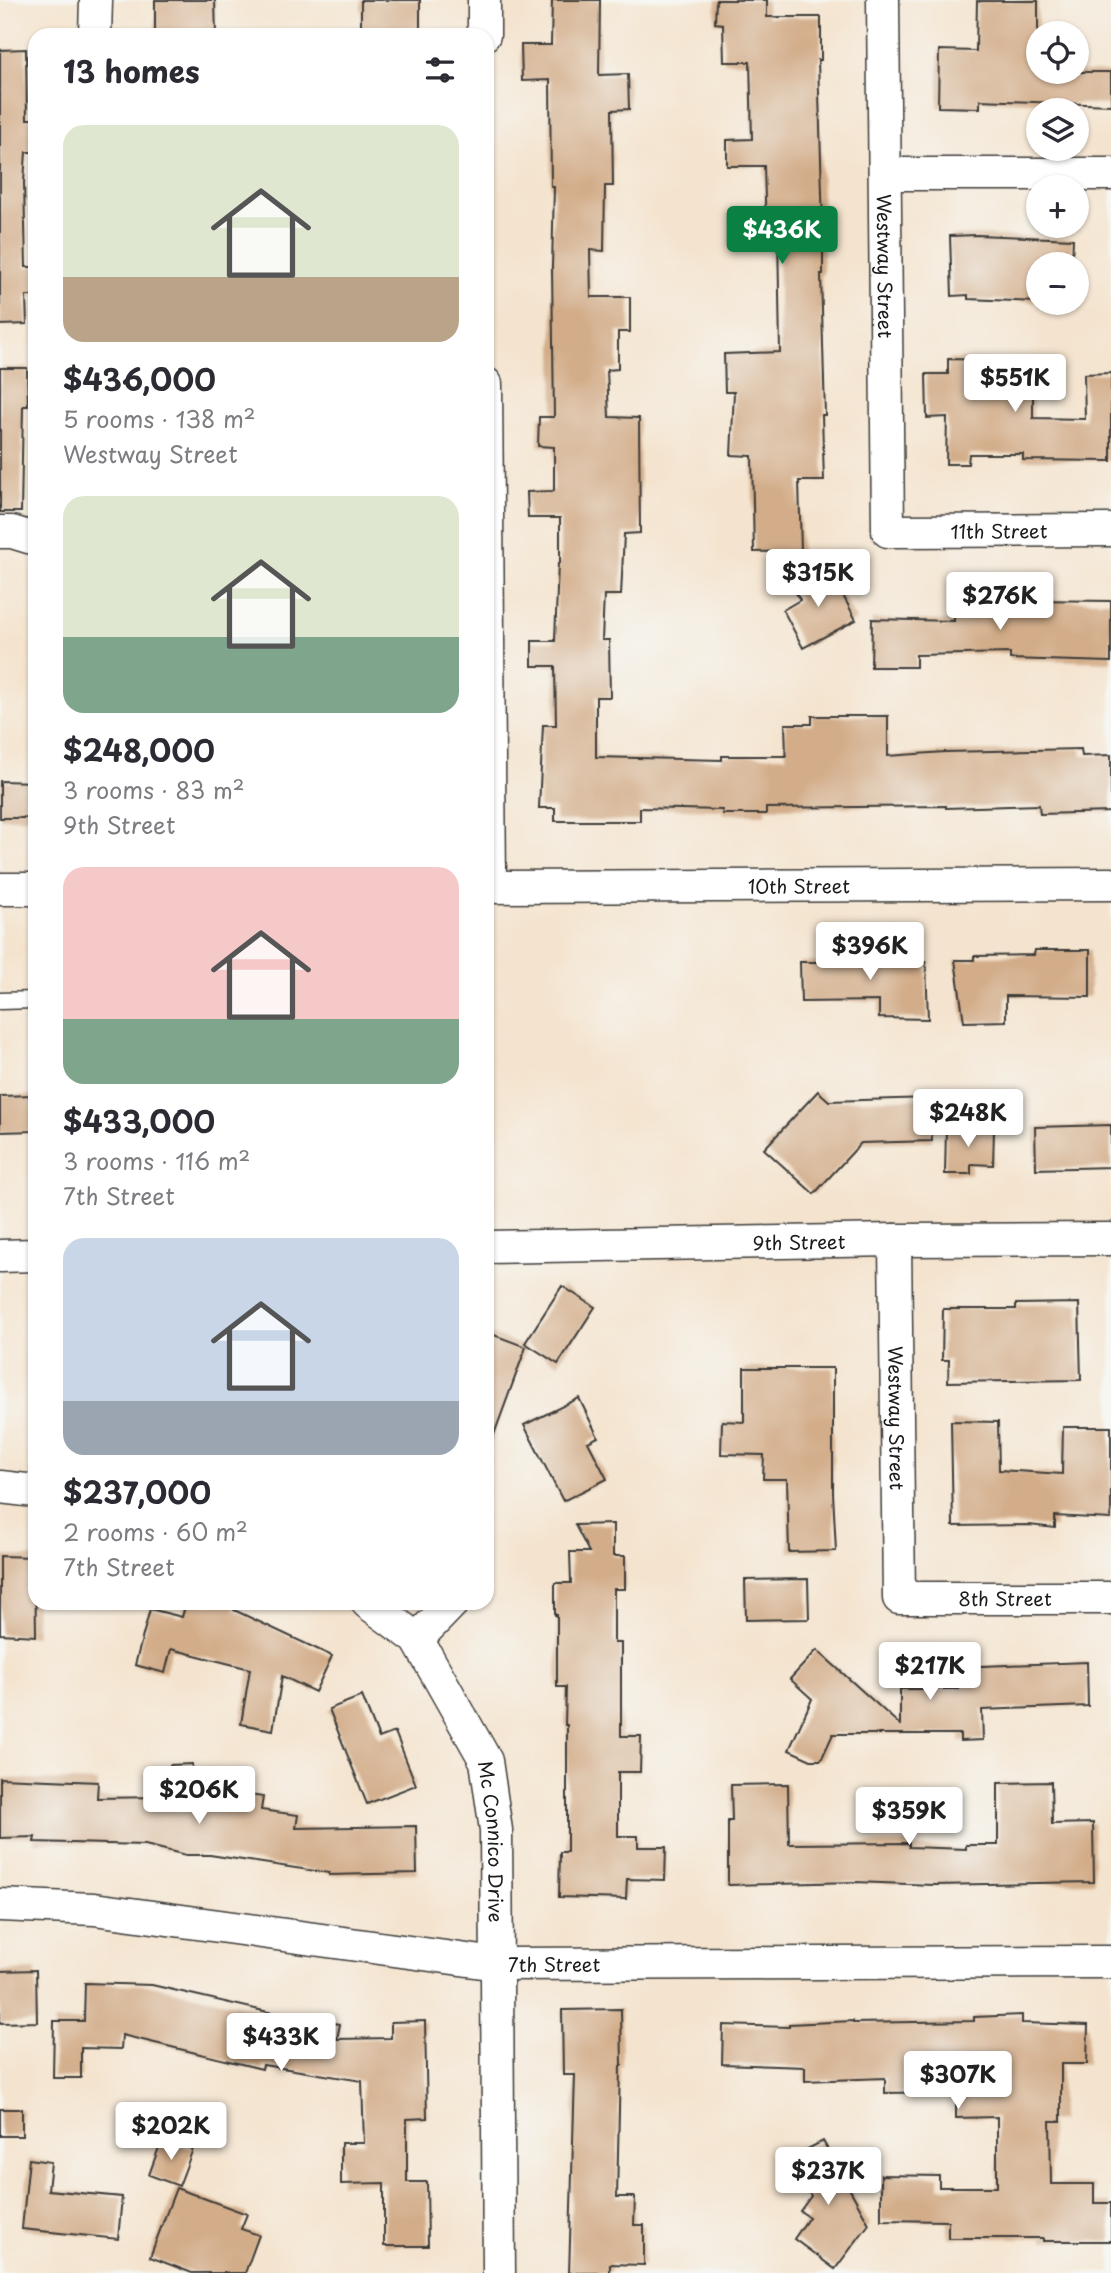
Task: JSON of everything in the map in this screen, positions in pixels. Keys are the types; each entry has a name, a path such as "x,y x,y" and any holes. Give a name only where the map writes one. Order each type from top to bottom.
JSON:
{"street":[{"path":"95,28 96,0"},
{"path":"484,0 484,28"},
{"name":"Westway Street","path":"883,0 888,531"},
{"path":"884,174 1111,174"},
{"name":"11th Street","path":"888,531 1111,530"},
{"path":"0,532 28,537"},
{"name":"10th Street","path":"494,887 1111,884"},
{"path":"0,889 28,889"},
{"name":"9th Street","path":"494,1247 1111,1239"},
{"name":"Westway Street","path":"895,1240 899,1598"},
{"path":"0,1256 28,1255"},
{"path":"0,1487 28,1490"},
{"name":"8th Street","path":"899,1598 1111,1598"},
{"path":"378,1610 417,1639 445,1610"},
{"name":"Mc Connico Drive","path":"417,1639 486,1761 496,1830 499,2273"},
{"name":"7th Street","path":"0,1905 94,1909 497,1964 1111,1962"}],"lane":[{"path":"0,1001 28,1000"}],"building":[{"path":"155,0 215,0 216,28 155,28"},
{"path":"361,0 420,0 420,28 361,28"},
{"path":"552,0 600,0 599,75 628,74 629,109 612,110 613,186 605,186 604,251 590,250 591,297 630,297 630,332 618,332 618,369 607,370 609,417 639,418 640,533 624,534 621,595 604,595 602,640 609,640 610,697 596,697 596,757 722,760 722,756 786,756 785,724 812,724 812,716 888,716 888,756 1081,749 1082,756 1111,755 1111,812 1040,814 1039,805 766,808 766,814 640,808 640,821 555,821 555,808 539,808 543,725 556,725 555,666 532,666 532,641 555,641 560,518 528,518 527,492 554,491 554,447 538,446 539,417 554,417 554,187 551,187 550,80 522,81 521,45 551,45"},
{"path":"716,0 767,0 767,17 821,17 821,60 818,60 823,227 821,274 824,481 799,481 801,551 754,552 752,456 731,455 734,392 725,392 724,354 780,352 778,233 766,233 764,166 727,166 727,140 752,139 750,62 724,62 723,24 715,23"},
{"path":"977,1 1038,1 1038,21 1026,21 1026,84 1089,84 1089,72 1111,72 1111,105 1089,104 1089,98 1026,98 1026,102 980,100 980,108 938,107 939,50 976,51"},
{"path":"26,49 28,152 24,182 28,267 27,324 0,325 0,50"},
{"path":"950,236 1073,239 1072,252 1026,252 1026,301 968,299 968,295 952,296"},
{"path":"948,359 1033,361 1033,418 1085,419 1084,374 1111,373 1111,461 1023,460 1023,454 969,454 968,464 946,464 947,417 927,418 926,374 948,374"},
{"path":"0,368 27,368 28,406 23,406 21,512 0,512"},
{"path":"829,569 856,620 803,648 783,610 800,600 793,588"},
{"path":"954,599 1111,601 1111,662 1010,659 1010,653 916,655 916,667 871,667 872,619 954,621"},
{"path":"0,781 28,782 28,818 0,818"},
{"path":"1035,950 1090,950 1090,997 1006,996 1006,1021 964,1022 955,960 974,960 974,956 1034,955"},
{"path":"830,952 922,954 921,961 926,961 928,1019 879,1018 879,1001 801,1002 800,962 830,962"},
{"path":"818,1091 829,1101 930,1098 932,1141 861,1143 814,1194 764,1149"},
{"path":"28,1095 28,1131 0,1132 0,1096"},
{"path":"1111,1125 1111,1167 1036,1169 1035,1127"},
{"path":"946,1128 994,1129 993,1165 971,1164 971,1174 945,1174"},
{"path":"562,1286 595,1307 558,1364 525,1343"},
{"path":"1079,1303 1081,1380 948,1382 949,1360 942,1360 943,1309 1016,1309 1016,1304"},
{"path":"494,1335 526,1347 494,1434"},
{"path":"744,1368 833,1368 836,1551 789,1552 787,1479 763,1479 764,1455 721,1454 722,1421 744,1422"},
{"path":"579,1398 598,1437 588,1442 607,1479 563,1501 524,1425"},
{"path":"951,1421 998,1422 999,1470 1062,1474 1063,1427 1111,1427 1111,1519 1055,1516 1055,1528 1029,1525 953,1526"},
{"path":"613,1524 613,1556 625,1556 625,1589 614,1589 614,1643 621,1643 621,1736 641,1736 640,1772 618,1772 618,1836 638,1836 638,1847 666,1847 665,1880 627,1879 626,1899 559,1897 560,1852 567,1852 567,1725 566,1687 557,1687 555,1583 571,1583 570,1552 589,1552 575,1525"},
{"path":"0,1556 28,1557 28,1610 36,1610 36,1636 0,1634"},
{"path":"808,1579 809,1619 746,1620 745,1580"},
{"path":"150,1610 182,1617 184,1610 234,1610 332,1656 315,1692 282,1676 273,1730 241,1724 250,1669 171,1649 165,1673 135,1665"},
{"path":"817,1650 900,1725 900,1689 958,1689 957,1667 1087,1662 1088,1706 982,1710 983,1740 960,1741 960,1734 833,1734 821,1760 811,1760 789,1750 812,1699 790,1679"},
{"path":"362,1696 379,1738 395,1732 416,1785 367,1804 329,1709"},
{"path":"192,1764 193,1787 263,1797 261,1810 298,1815 296,1828 416,1826 417,1873 329,1875 210,1855 186,1855 145,1845 34,1842 35,1837 0,1838 0,1778 98,1782 97,1798 161,1797 170,1765"},
{"path":"1051,1782 1052,1824 1093,1823 1094,1882 728,1885 731,1785 788,1784 789,1844 909,1843 909,1847 966,1849 966,1845 998,1845 998,1783"},
{"path":"36,1970 37,2022 0,2023 0,1971"},
{"path":"85,1983 152,1985 281,2015 340,2024 337,2039 391,2038 391,2022 425,2021 427,2118 407,2119 407,2182 427,2182 428,2246 384,2246 384,2183 341,2184 341,2143 364,2143 362,2081 263,2065 262,2069 122,2035 121,2049 81,2048 81,2078 53,2078 54,2021 84,2021"},
{"path":"621,2009 622,2066 617,2197 635,2197 634,2225 644,2225 644,2265 610,2264 610,2273 569,2273 575,2075 563,2075 562,2010"},
{"path":"1022,2015 1022,2023 1088,2025 1087,2064 1061,2064 1061,2121 1050,2121 1051,2184 1094,2184 1094,2203 1111,2203 1111,2241 948,2238 948,2221 881,2220 881,2175 939,2176 939,2187 997,2187 997,2117 956,2118 956,2092 885,2093 885,2078 805,2081 805,2067 722,2064 723,2025 789,2027 789,2024 853,2021 974,2021 974,2017"},
{"path":"0,2109 22,2109 22,2136 0,2136"},
{"path":"162,2139 193,2149 179,2186 149,2175"},
{"path":"823,2141 869,2224 835,2269 794,2239 809,2217 800,2211 811,2196 790,2158"},
{"path":"29,2159 51,2162 48,2190 122,2197 118,2239 22,2229"},
{"path":"176,2188 247,2214 241,2229 259,2235 245,2273 192,2273 150,2257"}]}
